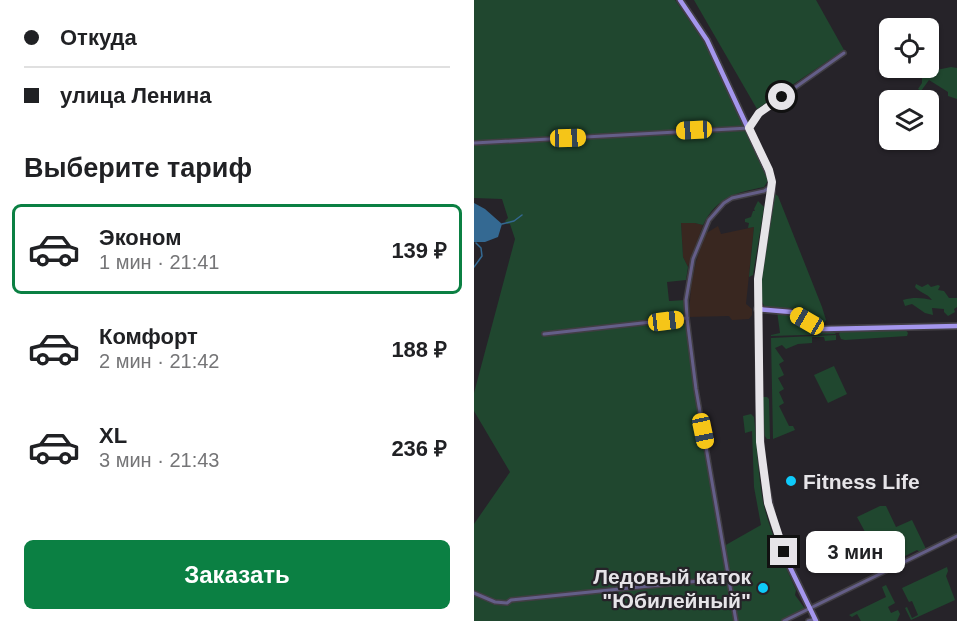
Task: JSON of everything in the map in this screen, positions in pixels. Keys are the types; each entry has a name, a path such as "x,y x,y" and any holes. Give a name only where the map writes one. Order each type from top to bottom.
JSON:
{"main road":[{"path":"680,0 707,40 769,170 772,186 758,270 760,442 768,503 778,537 815,620"},
{"path":"757,309 778,309 791,312 824,329 957,326"}],"street":[{"path":"474,143 749,128 759,113 844,53"},
{"path":"736,621 697,399 687,318 688,276 709,220 724,203 732,198 764,191 772,186"},
{"path":"544,334 687,318"},
{"path":"784,621 957,536"},
{"path":"474,593 495,602 507,603 511,600 729,578"},
{"path":"808,621 815,620"}],"shaded area":[{"path":"681,223 703,225 688,267 683,257"},
{"path":"718,226 721,234 754,227 746,304 752,309 749,319 732,320 729,316 689,317 691,285 696,262 705,234"}],"green space":[{"path":"474,0 675,0 706,45 769,179 764,187 736,194 721,202 714,208 703,225 681,223 683,257 688,267 686,280 667,282 669,301 686,300 693,364 724,546 761,525 754,487 752,431 745,433 743,416 751,414 754,417 760,481 766,513 796,590 795,595 806,610 784,621 474,621 474,524 510,472 474,411 474,393 515,239 510,224 505,221 508,218 502,199 474,198"},
{"path":"694,0 816,0 844,50 757,109"},
{"path":"957,68 957,99 948,96 948,92 929,80 922,90 918,89 922,78 939,78 939,69"},
{"path":"775,194 778,196 822,307 826,320 822,326 790,309 765,307 762,299 761,270"},
{"path":"758,201 764,207 753,275 749,277 754,227 748,228 749,223 745,222 745,219 751,217"},
{"path":"916,284 922,287 928,284 931,287 938,285 940,286 938,290 944,291 949,298 957,298 955,312 948,316 944,309 932,308 933,315 925,313 912,304 905,306 903,300 907,299 932,300 915,287"},
{"path":"777,311 836,334 771,336 780,333"},
{"path":"905,329 907,336 845,340 841,339 839,334 841,331"},
{"path":"836,335 836,340 825,341 824,337 812,337 812,343 798,344 786,349 782,345 775,348 784,361 779,364 784,375 778,378 784,389 779,392 784,403 779,406 789,426 793,426 795,430 773,439 771,338"},
{"path":"834,366 847,394 828,403 814,375"},
{"path":"763,397 769,399 770,439 764,435"},
{"path":"880,506 886,506 896,527 912,520 926,549 920,552 917,550 885,569 857,517"},
{"path":"947,567 946,576 955,600 911,620 905,608 907,607 912,618 918,615 912,601 909,602 902,588"},
{"path":"886,585 895,603 888,607 891,613 898,610 900,614 897,621 861,621 857,614 852,617 849,615 886,597 882,587"}],"water":[{"path":"474,203 485,209 502,224 498,237 485,242 474,242"}],"waterway":[{"path":"502,224 514,221 522,215"},
{"path":"474,267 482,256 481,248 476,243"}],"place":[{"name":"Fitness Life","path":"791,481"},
{"name":"Ледовый каток \"Юбилейный\"","path":"763,588"}],"route":[{"path":"782,97 759,113 749,128 769,170 772,182 758,279 760,442 768,503 784,552"}]}
